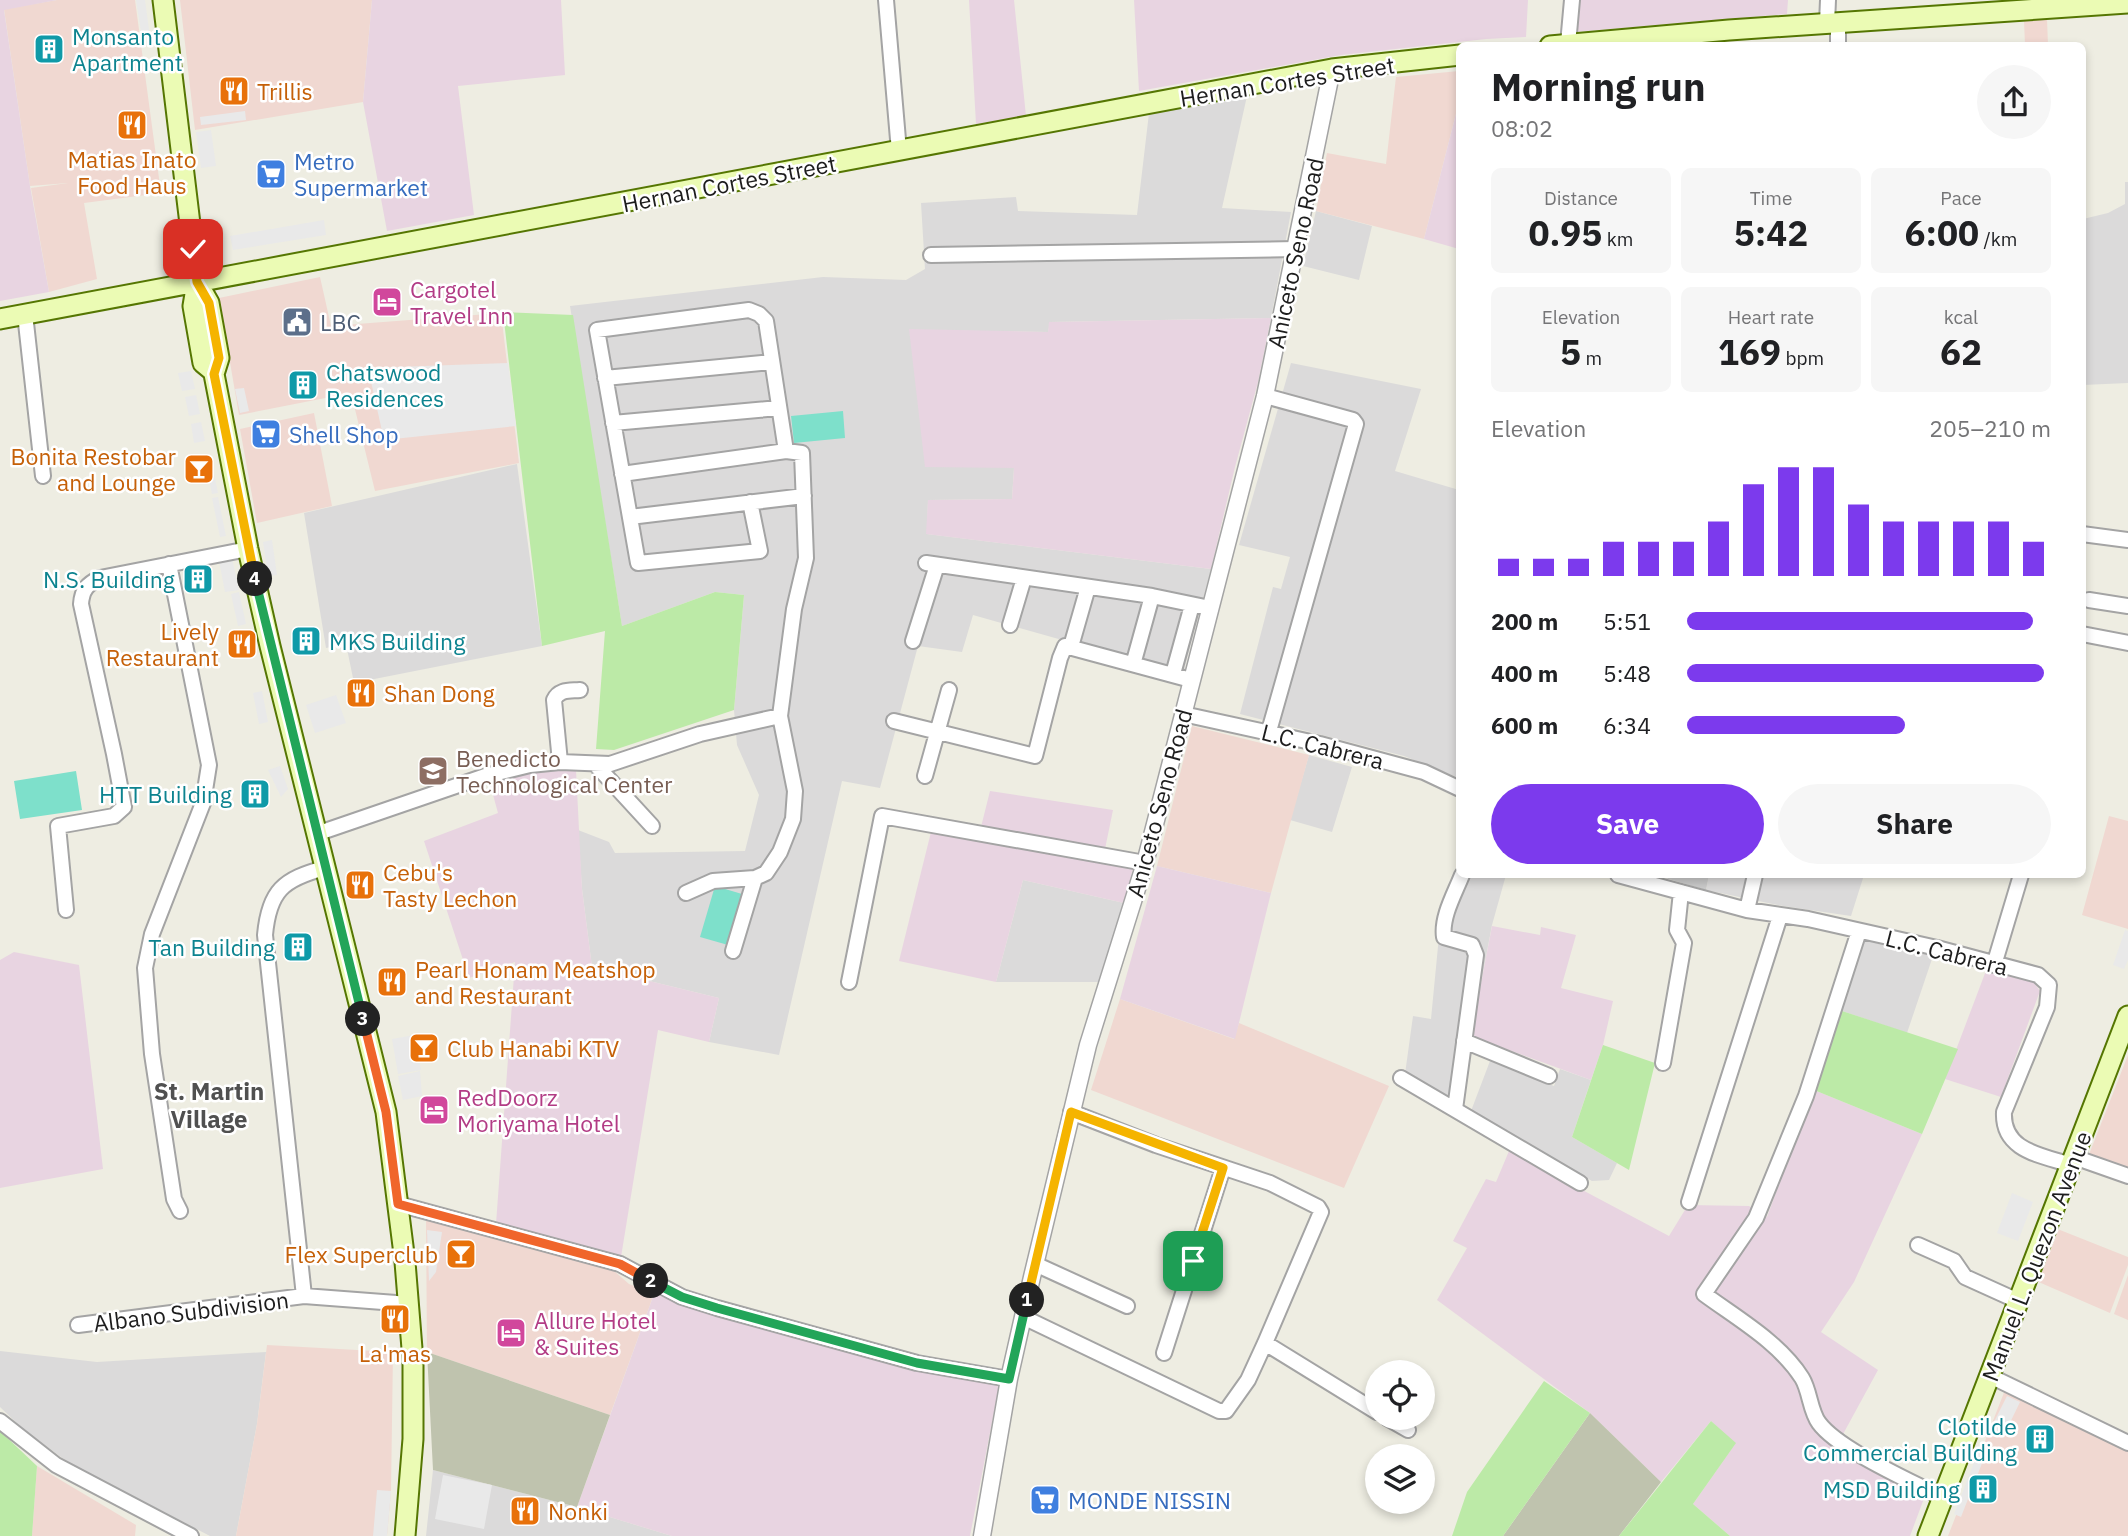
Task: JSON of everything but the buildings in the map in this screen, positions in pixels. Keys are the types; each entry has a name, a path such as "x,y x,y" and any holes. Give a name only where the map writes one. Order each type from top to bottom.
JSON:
{"main road":[{"path":"163,0 197,282 193,306 203,363 214,373 248,549 386,1112 409,1304 413,1361 414,1418 405,1536"},
{"path":"1596,42 1833,22 2128,3"},
{"name":"Hernan Cortes Street","path":"0,319 1332,69 1456,55"},
{"name":"Manuel L. Quezon Avenue","path":"1928,1536 2128,1016"}],"street":[{"path":"886,0 899,151"},
{"path":"1561,42 1572,0"},
{"path":"1828,0 1837,42"},
{"name":"Aniceto Seno Road","path":"982,1536 1009,1379 1071,1112 1090,1038 1144,863 1265,396 1332,69"},
{"path":"931,255 1296,249"},
{"path":"750,502 760,551 638,563 597,330 749,310 759,314 766,321 786,451"},
{"path":"25,314 43,476"},
{"path":"605,378 772,362"},
{"path":"1265,396 1353,420 1356,424 1269,732"},
{"path":"613,423 779,408"},
{"path":"622,474 786,451 802,453 806,558 794,608 780,716 795,791 793,819 780,852 766,873 755,878 713,881 686,893"},
{"path":"630,517 804,496"},
{"path":"2086,535 2128,540"},
{"path":"66,909 58,826 114,817 124,807 81,604 82,593 88,583 100,578 248,549"},
{"path":"169,564 209,765 203,803 152,934 145,968 152,1054 174,1199 180,1212"},
{"path":"913,641 931,564 1153,596 1210,608"},
{"path":"1010,625 1024,578"},
{"path":"1072,643 1088,587"},
{"path":"1134,661 1153,596"},
{"path":"2089,600 2128,606"},
{"path":"1172,674 1192,604"},
{"path":"2086,635 2128,643"},
{"path":"894,722 1035,756 1065,646 1191,680"},
{"path":"560,762 555,696 564,691 580,690"},
{"path":"925,776 949,690"},
{"name":"L.C. Cabrera","path":"1182,714 1269,732 1424,772 1456,787"},
{"path":"316,834 485,776 530,765 560,762 610,764 700,734 780,716"},
{"path":"595,764 652,826"},
{"path":"849,982 882,816 1144,863"},
{"name":"Albano Subdivision","path":"304,1296 265,935 271,903 281,887 298,876 325,868"},
{"path":"733,951 755,878"},
{"path":"1455,1109 1476,955 1472,945 1444,937 1443,932 1461,878"},
{"name":"L.C. Cabrera","path":"1629,878 1747,910 1808,919 1937,948 2038,975 2049,985 2047,1007 2004,1112 2003,1123 2007,1134 2026,1150 2072,1161"},
{"path":"1747,910 1754,878"},
{"path":"1994,965 2020,878"},
{"path":"1663,1063 1684,943 1677,930 1681,892"},
{"path":"1689,1202 1780,916"},
{"path":"1858,931 1806,1096 1756,1219 1704,1294 1776,1347 1790,1362 1803,1380 1818,1422 1840,1443 1943,1498"},
{"path":"1464,1041 1549,1076"},
{"path":"1401,1078 1580,1183"},
{"path":"1023,1317 1219,1411 1226,1411 1248,1380 1321,1212 1318,1207 1270,1183 1071,1112"},
{"path":"2072,1161 2128,1176"},
{"path":"1164,1353 1223,1168"},
{"path":"398,1204 620,1264 682,1297 717,1308 917,1363 1009,1379"},
{"path":"1918,1245 1954,1261 1965,1277 2018,1301"},
{"path":"1035,1264 1127,1306"},
{"name":"Albano Subdivision","path":"78,1325 304,1296 409,1304"},
{"path":"1265,1343 1365,1405"},
{"path":"1990,1376 2128,1443"},
{"path":"0,1421 56,1465 191,1536"}],"shaded area":[{"path":"0,0 57,0 4,10 49,292 0,301"},
{"path":"57,0 135,0 161,193 84,203 97,279 49,292 31,188 68,183 30,186 4,9"},
{"path":"136,0 145,0 150,37 142,38"},
{"path":"180,0 372,0 363,102 195,130"},
{"path":"372,0 561,0 565,75 458,86 474,215 387,231 363,102"},
{"path":"969,0 1014,0 1026,116 976,124"},
{"path":"1134,0 1528,0 1526,37 1341,55 1139,91"},
{"path":"1577,0 1788,0 1787,14 1575,32"},
{"path":"2047,19 2048,42 2025,42 2024,21"},
{"path":"1456,71 1456,114 1424,239 1316,211 1327,153 1386,164 1396,77"},
{"path":"1247,96 1222,208 1291,212 1271,318 1050,322 1048,332 910,330 916,378 1014,468 1012,499 928,500 927,534 1211,569 1183,674 973,615 962,652 918,646 880,788 842,781 779,1055 709,1042 719,998 592,967 578,830 609,842 615,853 745,851 759,795 737,745 734,710 744,595 715,592 622,626 570,306 823,277 906,280 925,269 921,203 1016,197 1018,211 1137,215 1149,113"},
{"path":"245,111 246,120 201,125 200,117"},
{"path":"1456,114 1456,248 1424,239"},
{"path":"211,130 216,166 201,168 196,132"},
{"path":"2125,182 2128,182 2128,383 2086,385 2086,218 2108,213 2125,204"},
{"path":"1316,211 1372,226 1359,280 1303,266"},
{"path":"324,220 326,235 233,250 230,236"},
{"path":"320,277 331,326 501,313 519,463 375,491 351,393 239,415 219,298"},
{"path":"1271,318 1258,382 1211,569 926,534 928,500 1012,499 1014,468 925,467 909,329 1048,332 1049,322"},
{"path":"508,363 516,426 384,440 368,368"},
{"path":"1291,363 1421,389 1395,471 1456,489 1456,777 1404,756 1240,714 1273,587 1281,589 1290,557 1239,545"},
{"path":"191,371 195,389 182,391 178,373"},
{"path":"244,388 249,411 240,413 235,389"},
{"path":"196,395 200,414 189,416 185,397"},
{"path":"843,411 845,438 794,443 791,416"},
{"path":"314,413 332,506 257,523 240,429"},
{"path":"201,422 205,441 194,443 191,424"},
{"path":"210,454 218,493 212,494 204,455"},
{"path":"517,464 542,646 354,683 346,644 326,648 304,513"},
{"path":"218,497 226,536 220,537 212,498"},
{"path":"272,540 277,575 268,576 263,542"},
{"path":"232,558 239,590 225,592 219,561"},
{"path":"239,592 246,624 238,626 231,594"},
{"path":"262,691 268,722 259,724 253,693"},
{"path":"336,695 346,723 315,733 306,705"},
{"path":"1192,726 1309,755 1271,893 1157,866"},
{"path":"1309,755 1352,767 1332,832 1290,820"},
{"path":"280,766 288,789 281,797 268,770"},
{"path":"536,770 576,770 582,889 592,967 719,998 709,1042 658,1030 621,1257 496,1224 515,962 469,978 424,841 498,813 489,780"},
{"path":"76,771 82,810 20,819 14,781"},
{"path":"990,791 1113,810 1105,849 981,827"},
{"path":"2109,816 2128,821 2128,929 2082,915"},
{"path":"932,828 1134,865 1124,903 1023,880 996,982 899,961"},
{"path":"1157,866 1271,893 1235,1039 1120,999"},
{"path":"1456,870 1456,878 1505,878 1492,925 1471,1036 1463,1110 1405,1074 1413,1016 1431,1019 1442,905"},
{"path":"1665,878 1708,878 1706,890"},
{"path":"1708,878 1863,878 1851,916 1783,906 1706,890"},
{"path":"1023,880 1124,903 1099,982 996,982"},
{"path":"715,886 742,894 728,945 700,937"},
{"path":"1492,926 1540,935 1541,927 1576,935 1561,988 1613,1001 1603,1045 1591,1080 1471,1036"},
{"path":"2125,930 2128,931 2128,960 2124,969 2113,965"},
{"path":"1865,937 1934,953 1907,1033 1842,1011"},
{"path":"14,952 79,965 103,1169 0,1188 0,960"},
{"path":"1987,968 2033,981 2040,991 2001,1097 1945,1079"},
{"path":"1120,999 1234,1039 1239,1023 1389,1086 1344,1188 1091,1090"},
{"path":"414,1035 421,1070 398,1074 392,1039"},
{"path":"2128,1055 2128,1171 2088,1157"},
{"path":"1490,1061 1554,1086 1560,1069 1591,1080 1572,1137 1617,1163 1609,1180 1592,1181 1471,1111"},
{"path":"420,1071 422,1096 403,1100 398,1076"},
{"path":"1814,1090 1922,1134 1854,1282 1821,1332 1878,1370 1842,1436 1929,1485 1910,1536 1730,1536 1693,1504 1735,1444 1711,1421 1661,1482 1590,1413 1437,1300 1467,1248 1453,1241 1486,1179 1496,1182 1509,1151 1669,1236 1688,1205 1749,1206 1767,1217"},
{"path":"2012,1193 2033,1202 2018,1241 1997,1233"},
{"path":"426,1218 458,1222 613,1270 629,1284 654,1294 610,1415 427,1352"},
{"path":"2055,1228 2128,1257 2128,1265 2110,1313 2034,1280"},
{"path":"427,1230 442,1232 436,1272 429,1281"},
{"path":"2128,1275 2128,1320 2114,1314"},
{"path":"654,1294 724,1318 729,1312 867,1355 999,1386 970,1536 672,1536 577,1507"},
{"path":"267,1345 393,1352 391,1491 387,1536 236,1536 257,1424"},
{"path":"0,1351 97,1362 266,1352 257,1424 236,1536 210,1536 69,1463 23,1429 0,1407"},
{"path":"427,1352 610,1415 577,1507 433,1470"},
{"path":"2005,1390 2128,1449 2128,1536 1948,1536"},
{"path":"2007,1396 2020,1402 2003,1437 1990,1430"},
{"path":"1590,1413 1661,1482 1619,1536 1503,1536"},
{"path":"1979,1450 1986,1453 1961,1517 1954,1514"},
{"path":"37,1466 136,1525 135,1536 32,1536"},
{"path":"433,1470 577,1507 672,1536 426,1536"},
{"path":"443,1475 492,1485 484,1529 435,1519"},
{"path":"377,1490 391,1491 387,1536 373,1536"}],"green space":[{"path":"503,312 573,315 622,626 715,592 744,595 734,710 614,750 596,749 605,631 542,646"},
{"path":"1842,1011 1958,1049 1922,1134 1814,1090"},
{"path":"1603,1045 1655,1063 1629,1170 1572,1137"},
{"path":"1544,1381 1590,1413 1503,1536 1452,1536 1467,1492"},
{"path":"1711,1421 1736,1443 1693,1504 1730,1536 1619,1536"},
{"path":"0,1431 37,1466 32,1536 0,1536"}],"place":[{"name":"Monsanto Apartment","path":"49,49"},
{"name":"Trillis","path":"234,91"},
{"name":"Matias Inato Food Haus","path":"132,125"},
{"name":"Metro Supermarket","path":"271,174"},
{"name":"Cargotel Travel Inn","path":"387,302"},
{"name":"LBC","path":"297,322"},
{"name":"Chatswood Residences","path":"303,385"},
{"name":"Shell Shop","path":"266,434"},
{"name":"Bonita Restobar and Lounge","path":"199,469"},
{"name":"N.S. Building","path":"198,579"},
{"name":"MKS Building","path":"306,641"},
{"name":"Lively Restaurant","path":"242,644"},
{"name":"Shan Dong","path":"361,693"},
{"name":"Benedicto Technological Center","path":"433,771"},
{"name":"HTT Building","path":"255,794"},
{"name":"Cebu's Tasty Lechon","path":"360,885"},
{"name":"Tan Building","path":"298,947"},
{"name":"Pearl Honam Meatshop and Restaurant","path":"392,982"},
{"name":"Club Hanabi KTV","path":"424,1048"},
{"name":"RedDoorz Moriyama Hotel","path":"434,1110"},
{"name":"Flex Superclub","path":"461,1254"},
{"name":"La'mas","path":"395,1319"},
{"name":"Allure Hotel & Suites","path":"511,1333"},
{"name":"Clotilde Commercial Building","path":"2040,1439"},
{"name":"MSD Building","path":"1983,1489"},
{"name":"MONDE NISSIN","path":"1045,1500"},
{"name":"Nonki","path":"525,1511"}],"district":[{"name":"St. Martin Village","path":"209,1105"}],"route":[{"path":"193,249 197,282 209,303 219,358 214,374 248,549 386,1112 398,1204 620,1264 682,1297 717,1308 917,1363 1009,1379 1071,1112 1223,1168 1193,1261"}]}
